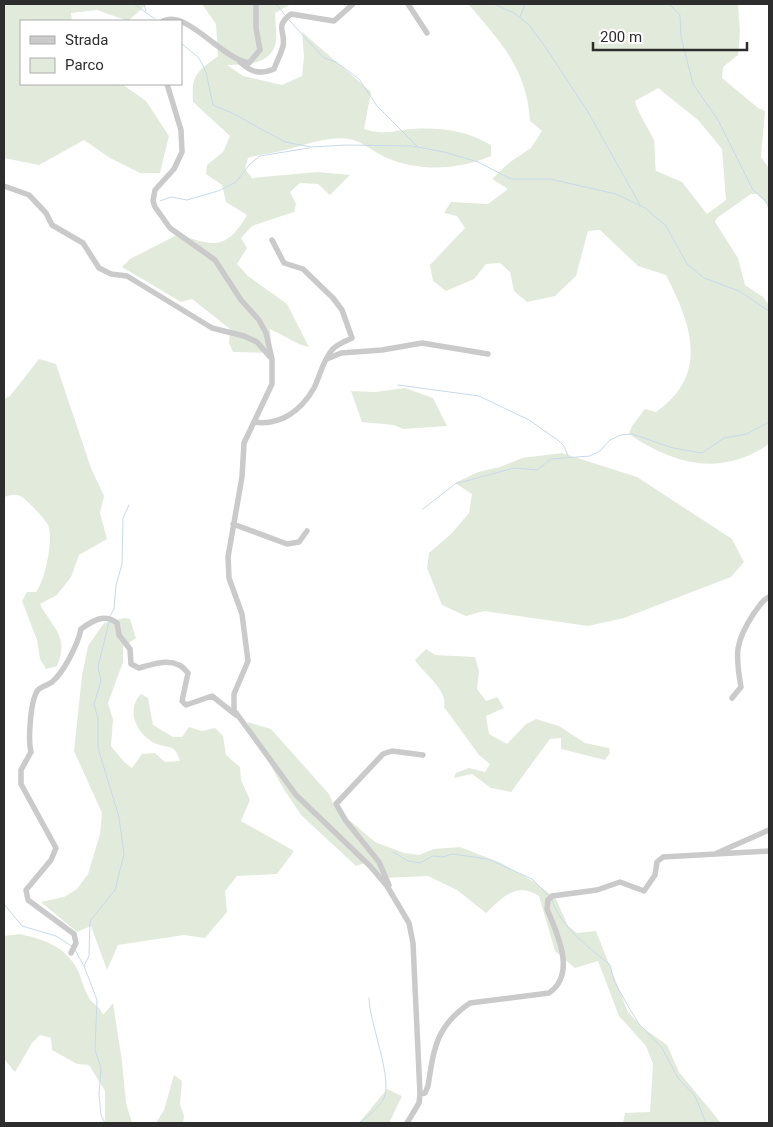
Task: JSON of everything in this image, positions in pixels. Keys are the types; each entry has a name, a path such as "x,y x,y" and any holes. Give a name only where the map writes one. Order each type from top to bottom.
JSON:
{"street":[{"path":"182,22 231,58 249,63 260,50 256,28 256,4"},
{"path":"240,62 251,72 265,73 274,69 283,44 280,27 285,19 291,14 334,21 352,4"},
{"path":"408,4 427,32"},
{"path":"166,85 181,130 183,146 180,161 155,190 155,207 170,228 215,260 241,300 259,320 266,333 272,359 272,384 244,443 242,477 232,524 228,557 230,578 242,614 248,661 234,694 233,704 237,716"},
{"path":"4,186 29,195 46,212 52,225 83,243 100,268 111,274 127,276 212,328 244,336 257,342 272,359"},
{"path":"254,422 266,424 281,420 298,409 313,389 333,349 352,338 342,310 303,269 284,263 272,240"},
{"path":"327,359 341,353 382,350 422,343 488,354"},
{"path":"232,524 287,544 299,542 307,531"},
{"path":"732,698 741,687 736,658 741,633 763,600 769,597"},
{"path":"71,953 76,943 74,934 28,900 26,890 51,860 56,848 21,784 21,770 31,752 28,742 32,715 31,704 38,690 51,683 60,674 68,657 77,647 81,629 94,620 112,619 117,623 119,635 130,649 132,664 139,668 163,661 184,667 188,673 182,701 186,705 212,696 237,716 256,738 296,795 370,866 393,894"},
{"path":"407,1123 419,1103 420,1094 413,943 409,923 393,894 379,862 346,821 336,804 383,754 392,751 423,755"},
{"path":"713,854 769,830"},
{"path":"420,1094 425,1093 428,1086 437,1039 444,1025 459,1010 470,1003 549,993 557,988 561,979 563,957 547,909 548,900 552,896 596,890 620,882 644,891 655,875 657,862 663,857 769,851"}],"green space":[{"path":"4,4 147,4 129,20 97,10 71,13 72,20 20,20 20,85 123,85 146,101 169,136 160,173 140,173 110,158 84,140 39,165 4,158"},
{"path":"202,4 291,4 275,13 276,42 272,52 267,57 248,64 227,65 243,76 282,85 302,76 304,57 302,32 371,92 364,129 384,132 413,129 444,129 473,136 491,145 491,156 466,164 439,168 400,163 382,156 359,142 341,138 332,138 248,158 245,169 252,178 317,172 350,175 330,195 318,184 300,183 290,192 296,204 294,212 252,226 241,238 247,248 237,264 248,276 287,304 309,347 301,345 270,329 272,353 233,352 229,343 230,329 192,299 181,302 122,267 130,259 179,234 210,243 226,240 233,235 247,215 226,202 222,185 206,174 207,165 223,152 230,136 193,102 194,79 200,70 218,56 216,24"},
{"path":"468,4 738,4 740,32 738,55 723,67 722,78 758,108 765,111 761,157 769,168 769,206 757,194 751,194 717,218 715,222 738,258 745,285 763,297 769,305 769,444 733,461 715,464 698,463 663,453 629,434 632,426 645,409 656,412 673,397 684,381 689,365 691,348 683,312 666,275 638,266 600,230 588,231 576,276 555,296 527,302 514,291 510,272 500,263 486,264 474,279 446,291 433,281 430,265 465,228 457,216 444,213 451,202 488,204 508,189 492,179 510,162 531,148 542,131 530,121 524,86 518,71 501,44","holes":["658,88 698,120 722,149 726,200 707,214 682,182 656,171 654,140 641,117 635,101"]},
{"path":"39,359 56,364 91,468 104,496 100,513 107,539 79,555 71,577 57,595 40,604 58,633 62,647 57,666 46,669 40,659 37,640 22,601 27,592 36,592 43,579 48,560 50,531 44,519 20,496 11,495 4,497 4,399 10,396"},
{"path":"405,388 433,398 447,426 403,429 394,425 362,422 351,391 375,392"},
{"path":"562,453 637,477 732,539 744,562 731,577 624,618 588,626 484,611 466,616 442,605 427,568 429,553 451,534 469,513 472,494 455,483 478,472 500,467 522,458"},
{"path":"124,618 130,619 136,638 123,647 123,662 108,703 113,720 111,746 124,762 132,768 142,754 155,753 165,762 180,761 174,749 159,745 150,740 139,729 134,715 134,707 136,700 141,694 148,698 153,725 173,737 182,737 189,727 202,731 215,728 223,736 226,755 240,767 241,780 250,800 241,821 294,851 277,874 237,876 225,891 227,912 205,938 184,935 118,945 107,970 91,926 77,932 41,902 64,897 77,889 88,874 100,834 102,813 74,751 82,676 88,646 104,623"},
{"path":"426,649 435,655 475,657 479,671 477,689 486,701 497,697 504,708 486,716 489,734 507,744 526,724 536,719 559,726 585,743 609,748 610,753 605,760 561,749 561,738 550,739 511,792 491,788 472,774 454,778 456,773 469,768 485,772 490,764 479,755 444,707 444,701 439,688 415,660"},
{"path":"247,722 271,729 329,794 335,808 375,842 404,853 419,855 434,849 460,847 501,863 536,883 556,899 568,926 577,933 596,931 628,1012 642,1027 667,1045 679,1072 721,1123 623,1123 625,1113 650,1112 653,1064 646,1046 619,1016 598,961 575,968 555,951 539,896 523,890 516,891 504,897 486,913 457,890 428,876 384,878 368,862 356,866 301,815 283,788"},
{"path":"20,934 44,941 64,952 75,965 89,998 103,1015 113,1003 126,1103 132,1123 105,1123 105,1091 89,1065 77,1064 52,1050 51,1038 40,1035 32,1043 15,1072 4,1059 4,936"},
{"path":"174,1075 182,1081 180,1104 184,1116 183,1123 156,1123 164,1110"},
{"path":"387,1089 402,1096 389,1123 359,1123"}],"waterway":[{"path":"134,4 155,19"},
{"path":"144,4 146,11"},
{"path":"276,4 285,15"},
{"path":"494,4 514,13 529,25 544,45 588,112 640,205"},
{"path":"520,17 525,4"},
{"path":"669,4 680,15 681,37 693,84 718,120 753,190 766,201 769,209"},
{"path":"289,20 324,58 336,62 359,79 377,106 417,146"},
{"path":"182,44 199,58 206,72 213,105 232,113 285,142 311,147 347,145 412,146 444,152 478,162 511,179 550,179 616,194 645,208 666,226 687,264 704,278 739,291 769,311"},
{"path":"160,201 171,197 187,200 218,191 236,182 249,165 260,156 309,148"},
{"path":"398,385 479,396 529,420 559,441 564,446 568,456"},
{"path":"423,509 455,484 514,468 537,470 551,459 590,456 600,451 610,440 621,435 632,434 673,448 702,453 724,438 747,434 769,422"},
{"path":"110,616 114,609 116,585 122,564 123,518 129,505"},
{"path":"84,966 89,956 90,921 115,890 124,854 119,817 98,748 98,719 94,704 101,681 98,667 109,622"},
{"path":"393,852 408,861 420,863 433,856 443,857 452,854 488,859 532,879 548,895"},
{"path":"552,900 556,910 569,928 610,965 614,981 628,1006 639,1024 662,1048 678,1078 695,1096 706,1123"},
{"path":"4,904 22,926 56,936 73,947"},
{"path":"75,950 84,966 97,1000 95,1050 101,1068 99,1094 101,1115 105,1123"},
{"path":"359,1123 380,1105 386,1089 383,1064 369,998"},
{"path":"475,1123 482,1123"}]}
